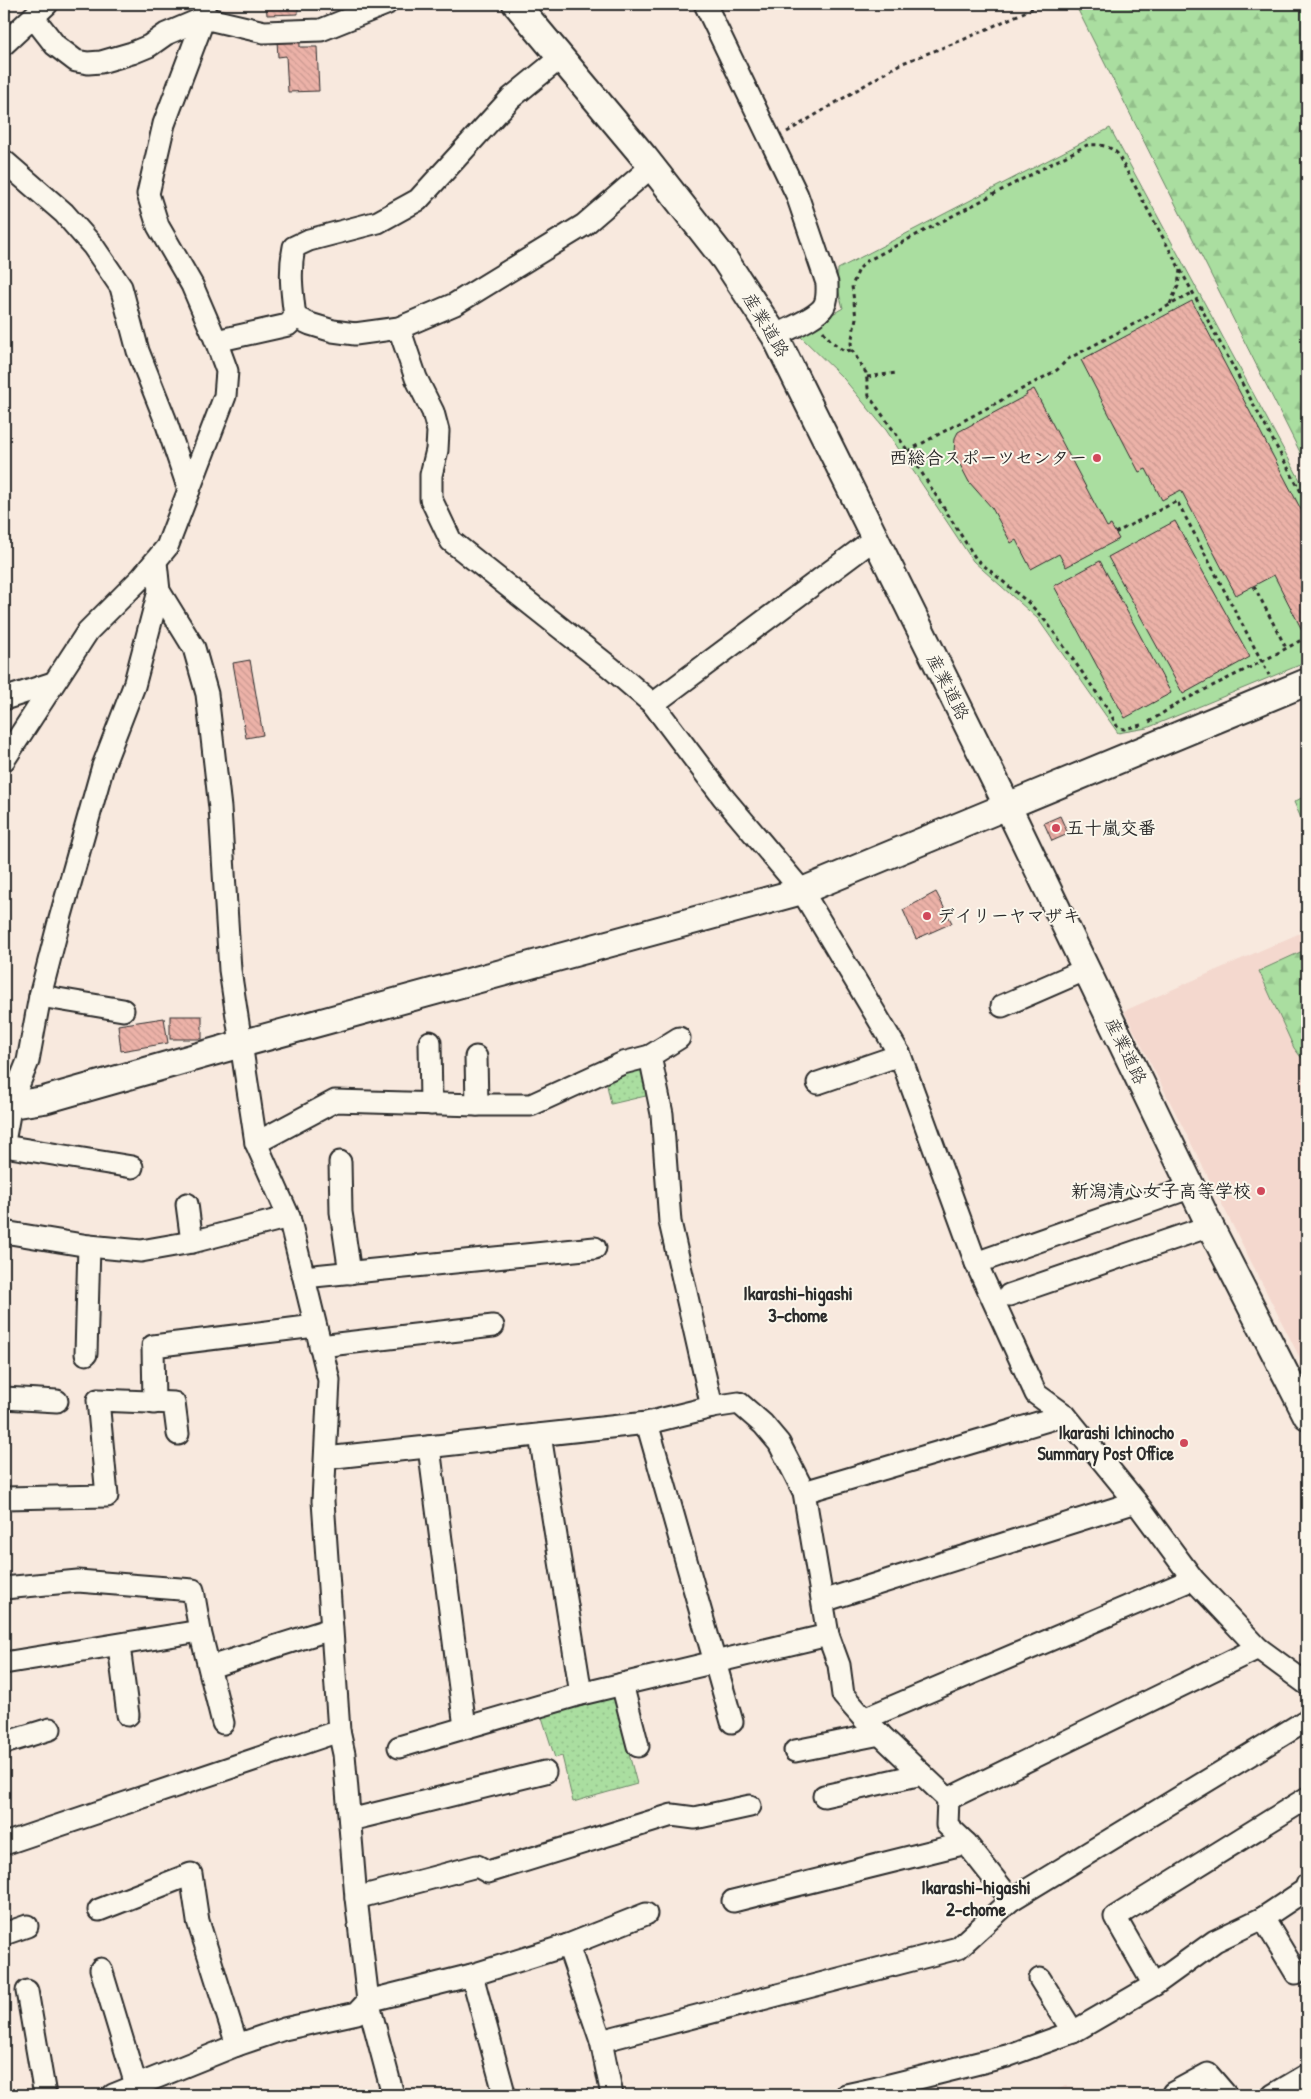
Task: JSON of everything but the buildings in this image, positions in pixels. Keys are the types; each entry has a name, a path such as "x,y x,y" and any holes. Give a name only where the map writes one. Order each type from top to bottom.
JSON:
{"street":[{"path":"204,11 264,32 321,30 386,4"},
{"name":"産業道路","path":"516,4 725,260 775,336 874,539 1008,805 1210,1226 1307,1416"},
{"path":"705,4 797,195 827,283 828,296 823,307 815,315 775,336"},
{"path":"4,44 40,11 55,45 76,61 88,64 101,62 149,46 204,11"},
{"path":"4,760 88,631 156,562 167,547 225,396 227,371 216,341 192,285 158,226 148,194 164,124 204,11"},
{"path":"216,341 288,325 295,317 290,283 290,266 294,247 309,240 378,222 418,200 511,98 560,58"},
{"path":"4,161 64,213 93,246 121,287 138,351 165,420 188,490"},
{"path":"295,317 333,331 355,334 399,328 455,304 570,234 584,225 651,167"},
{"path":"399,328 416,378 433,412 438,431 437,450 431,474 431,499 451,541 611,668 653,704 723,797 802,891 900,1055 976,1263 1036,1394 1065,1415 1136,1502 1193,1579 1258,1648 1307,1684"},
{"path":"653,704 874,539"},
{"path":"4,1142 7,1104 28,1061 40,996 58,926 101,775 134,686 159,591 156,562"},
{"path":"159,591 194,648 207,694 220,808 230,970 256,1143 289,1217 328,1380 323,1501 339,1731 344,1754 356,1898 368,2001 392,2095"},
{"path":"7,1104 44,1100 241,1044 802,891 1307,682"},
{"path":"4,699 53,684"},
{"path":"1002,1006 1087,969"},
{"path":"40,996 123,1010"},
{"path":"256,1143 335,1101 477,1106 531,1104 623,1064 650,1056 679,1038"},
{"path":"430,1042 431,1104"},
{"path":"818,1083 900,1055"},
{"path":"650,1056 662,1114 670,1222 712,1407"},
{"path":"476,1057 477,1106"},
{"path":"4,1146 132,1167"},
{"path":"340,1162 341,1212 350,1273"},
{"path":"976,1263 1192,1187"},
{"path":"187,1204 192,1242"},
{"path":"4,1232 89,1246 141,1251 192,1242 289,1217"},
{"path":"1009,1295 1210,1226"},
{"path":"86,1354 89,1246"},
{"path":"304,1278 595,1248"},
{"path":"154,1403 152,1346 493,1326"},
{"path":"4,1398 56,1401"},
{"path":"4,1498 107,1496 98,1400 174,1403 178,1434"},
{"path":"326,1458 647,1423 712,1407 739,1403 763,1424 779,1442 804,1492 828,1635 839,1665 843,1695 864,1719 948,1799 947,1825 966,1843 1011,1900"},
{"path":"804,1492 1065,1415"},
{"path":"647,1423 732,1722"},
{"path":"540,1435 581,1694"},
{"path":"429,1447 465,1728"},
{"path":"823,1601 1136,1502"},
{"path":"864,1719 1193,1579"},
{"path":"4,1588 78,1581 193,1590 200,1631 223,1723"},
{"path":"210,1667 331,1629"},
{"path":"4,1664 200,1631"},
{"path":"399,1747 581,1694 828,1635"},
{"path":"119,1646 128,1716"},
{"path":"948,1799 1258,1648"},
{"path":"622,1684 638,1746"},
{"path":"600,2041 958,1948 1011,1900 1307,1720"},
{"path":"4,1743 50,1729"},
{"path":"4,1844 339,1731"},
{"path":"795,1752 880,1734"},
{"path":"350,1820 546,1772"},
{"path":"824,1796 922,1774"},
{"path":"1154,1986 1115,1916 1307,1798"},
{"path":"356,1898 477,1866 488,1872 672,1815 695,1818 750,1806"},
{"path":"733,1901 966,1843"},
{"path":"99,1910 191,1874 198,1921 237,2045"},
{"path":"846,2095 879,2092 1007,2056 1073,2032 1154,1986 1216,1941 1263,1918 1305,1890 1307,1885"},
{"path":"113,2095 237,2045 284,2030 357,2013 368,2001 472,1975 568,1945 646,1914"},
{"path":"1263,1918 1296,1973"},
{"path":"4,1934 27,1926"},
{"path":"568,1945 600,2041 612,2095"},
{"path":"102,1969 136,2086"},
{"path":"472,1975 503,2089"},
{"path":"1040,1979 1073,2032"},
{"path":"27,1991 45,2095"},
{"path":"1174,2095 1208,2074 1226,2095"},
{"path":"1273,2095 1307,2075"}],"path":[{"path":"771,141 900,64 964,39 1042,4"},
{"path":"1307,503 1117,153 1101,145 1087,145 867,262 859,269 852,286 856,318 851,335 852,350 867,377 869,396 908,451 976,559 1030,604 1048,624 1108,709 1118,728 1124,729 1146,724 1178,703 1307,637"},
{"path":"1170,305 1178,286 1180,269"},
{"path":"908,451 1057,370 1068,359 1194,292"},
{"path":"815,315 831,341 844,351 852,350"},
{"path":"867,377 896,373"},
{"path":"1115,533 1177,501 1263,661"},
{"path":"1254,586 1286,648"}],"shaded area":[{"name":"新潟清心女子高等学校","path":"1307,930 1307,1372 1124,1011"},
{"path":"1065,2086 1080,2088 1087,2095 1048,2095"}],"green space":[{"path":"1075,4 1307,4 1307,466"},
{"name":"西総合スポーツセンター","path":"1110,128 1307,493 1307,662 1147,728 1118,733 1038,619 973,561 886,430 844,379 798,334 843,308 837,286 838,269"},
{"path":"1307,795 1307,832 1294,802"},
{"path":"1307,949 1307,1065 1294,1048 1259,971"},
{"path":"645,1066 650,1095 611,1104 605,1076"},
{"path":"613,1694 637,1784 573,1802 562,1756 555,1758 540,1711"}],"place":[{"name":"西総合スポーツセンター","path":"1097,458"},
{"name":"五十嵐交番","path":"1056,828"},
{"name":"デイリーヤマザキ","path":"927,916"},
{"name":"新潟清心女子高等学校","path":"1261,1191"},
{"name":"Ikarashi Ichinocho Summary Post Office","path":"1184,1443"}],"district":[{"name":"Ikarashi-higashi 3-chome","path":"798,1304"},
{"name":"Ikarashi-higashi 2-chome","path":"976,1898"}]}
